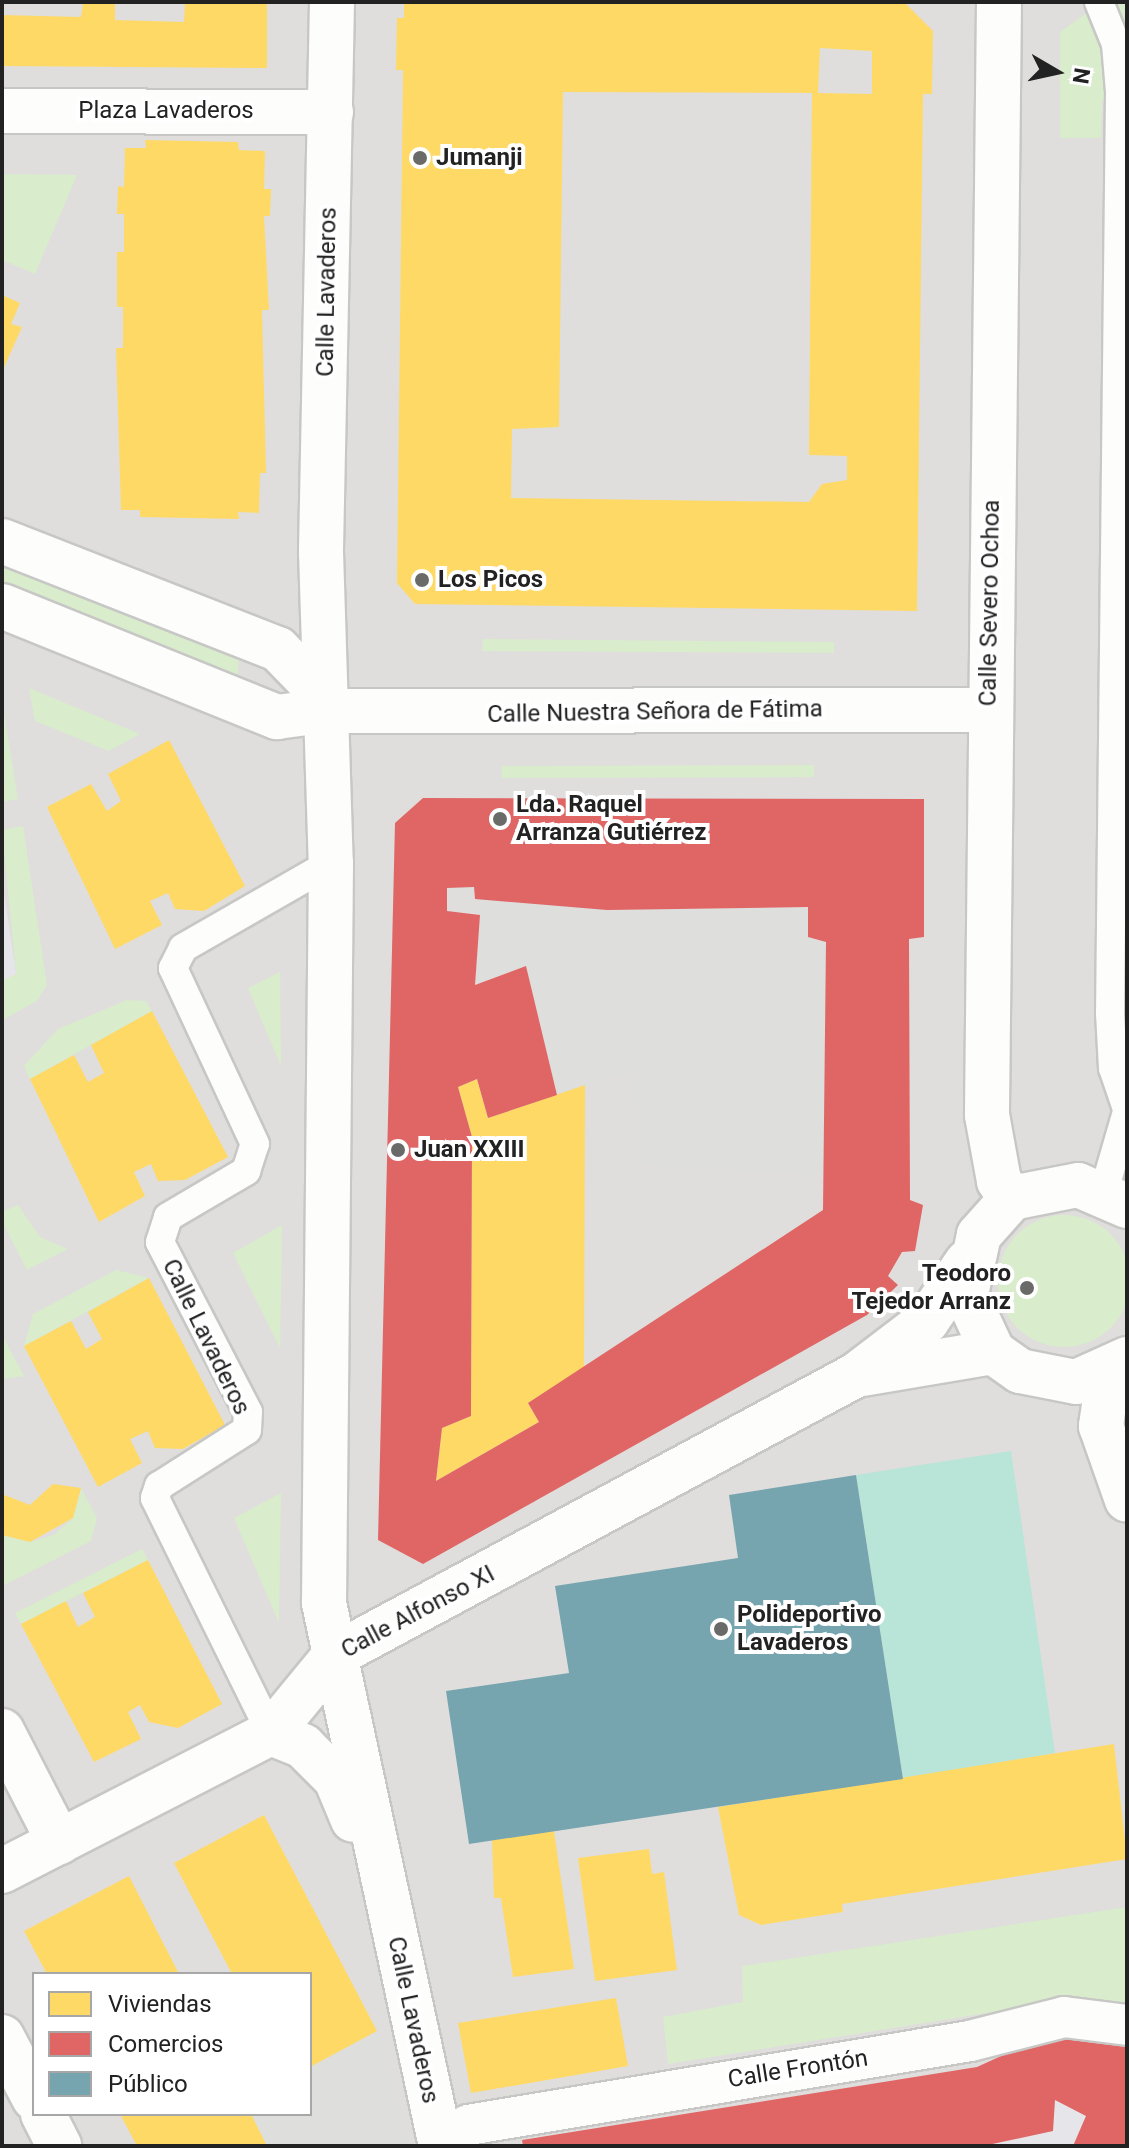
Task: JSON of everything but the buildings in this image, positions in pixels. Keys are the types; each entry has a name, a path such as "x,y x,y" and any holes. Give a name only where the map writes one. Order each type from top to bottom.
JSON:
{"street":[{"name":"Calle Lavaderos","path":"332,2 321,582 322,711 331,863 324,1603 386,1894 454,2136"},
{"name":"Calle Severo Ochoa","path":"999,2 987,1115 999,1181 1012,1198"},
{"name":"Plaza Lavaderos","path":"2,111 331,112"},
{"path":"2,541 278,649 313,685 322,711"},
{"name":"Calle Lavaderos","path":"278,649 303,639 319,617 321,582"},
{"name":"Calle Nuestra Señora de Fátima","path":"2,606 248,709 277,717 322,711 989,710"},
{"path":"1012,1198 1051,1184 1121,1201"},
{"name":"Calle Alfonso XI","path":"2,1871 271,1733 335,1655 856,1375 927,1321 967,1262 991,1215 1012,1198"},
{"path":"967,1262 974,1325 993,1352 1051,1382 1118,1365 1101,1426 1127,1500"},
{"name":"Calle Alfonso XI","path":"856,1375 993,1352"},
{"path":"2,1731 59,1842"},
{"name":"Calle Lavaderos","path":"271,1733 303,1746 336,1779 386,1894"},
{"name":"Calle Frontón","path":"454,2136 970,2041 1064,2017 1127,2025"},
{"path":"2,2037 32,2094"},
{"path":"44,2116 59,2146"}],"lane":[{"path":"1099,2 1116,44 1120,92 1110,1013 1113,1068 1127,1111 1121,1201"},
{"name":"Calle Lavaderos","path":"271,1733 155,1498 159,1486 247,1430 248,1412 160,1242 168,1217 246,1171 255,1144 173,968 183,948 331,863"}],"shaded area":[{"path":"2,2 1127,2 1127,2146 2,2146"},
{"path":"2,879 16,974 2,981"},
{"path":"482,899 607,910 808,907 808,936 826,942 824,1175 641,1165 635,1071 557,1095 526,966 475,985"},
{"path":"377,2031 406,2146 267,2146 252,2116 312,2116 312,2066"},
{"path":"1055,2100 1086,2116 1073,2146 983,2146 1052,2131"}],"green space":[{"path":"1102,2 1127,2 1127,88 1102,101 1101,138 1060,138 1060,32"},
{"path":"2,174 77,175 35,274 2,260"},
{"path":"2,562 239,658 237,678 2,583"},
{"path":"483,639 834,642 834,653 482,651"},
{"path":"29,688 140,734 109,751 35,721"},
{"path":"2,701 18,799 2,802"},
{"path":"814,765 814,777 501,778 502,766"},
{"path":"23,826 47,985 37,1001 2,1020 2,981 16,973 2,830"},
{"path":"280,972 281,1066 248,988"},
{"path":"127,1000 146,1001 152,1011 30,1079 24,1066 58,1029"},
{"path":"18,1205 40,1237 68,1249 27,1270 2,1221 2,1212"},
{"path":"1064,1215 1089,1220 1111,1234 1125,1256 1130,1281 1125,1306 1111,1328 1089,1342 1064,1347 1039,1342 1017,1328 1003,1306 998,1281 1003,1256 1017,1234 1039,1220"},
{"path":"282,1225 280,1348 233,1253"},
{"path":"116,1270 149,1278 24,1346 33,1314"},
{"path":"2,1335 24,1376 2,1379"},
{"path":"1011,1451 1055,1753 903,1779 856,1475"},
{"path":"81,1488 97,1518 91,1541 2,1586 2,1535 30,1542 54,1535 73,1518"},
{"path":"281,1493 279,1623 234,1518"},
{"path":"142,1549 148,1560 21,1624 15,1613"},
{"path":"1127,1907 1127,2009 1056,2002 668,2064 663,2017 743,2002 742,1966"}],"place":[{"name":"Jumanji","path":"420,158"},
{"name":"Los Picos","path":"422,580"},
{"name":"Lda. Raquel Arranza Gutiérrez","path":"500,819"},
{"name":"Juan XXIII","path":"398,1150"},
{"name":"Teodoro Tejedor Arranz","path":"1027,1288"},
{"name":"Polideportivo Lavaderos","path":"721,1629"}]}
